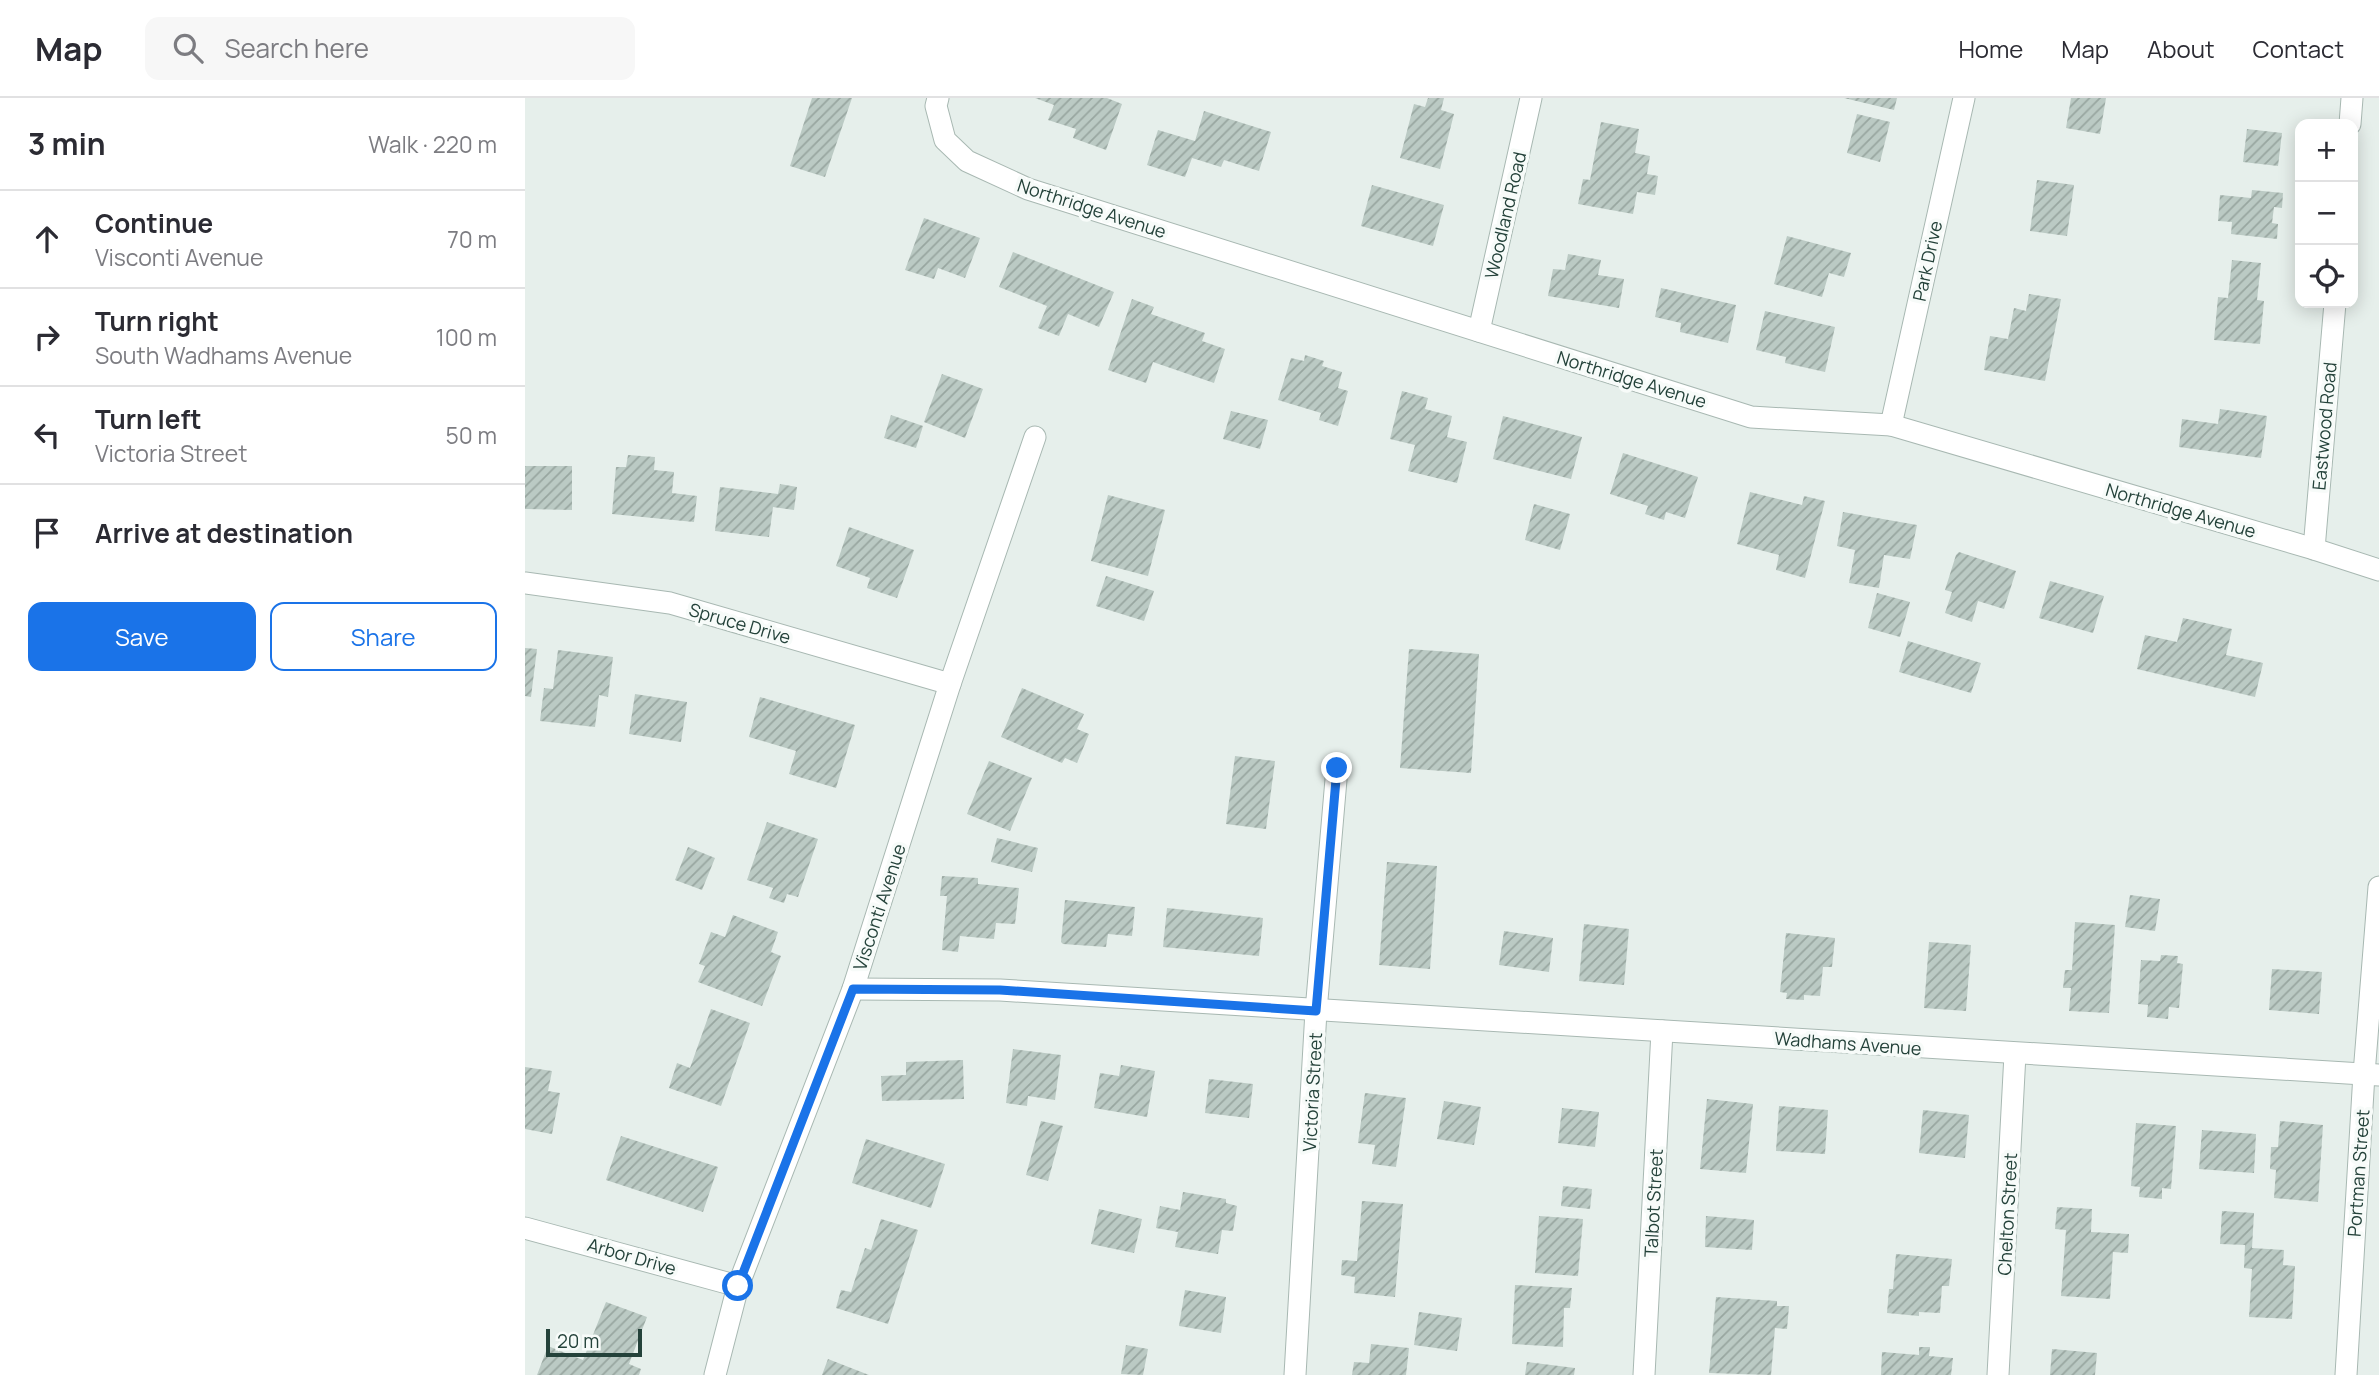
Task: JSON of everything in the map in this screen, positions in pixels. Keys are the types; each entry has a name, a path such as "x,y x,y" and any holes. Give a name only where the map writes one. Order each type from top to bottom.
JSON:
{"street":[{"name":"Northridge Avenue","path":"938,98 936,106 945,140 967,161 1028,189 1751,417 1892,425 2314,548 2379,570"},
{"name":"Woodland Road","path":"1479,331 1531,98"},
{"name":"Park Drive","path":"1892,425 1964,98"},
{"path":"2350,119 2352,98"},
{"name":"Eastwood Road","path":"2314,548 2335,308"},
{"name":"Visconti Avenue","path":"715,1375 738,1286 853,989 950,684 1035,437"},
{"name":"Spruce Drive","path":"525,583 670,603 950,684"},
{"name":"Victoria Street","path":"1295,1375 1316,1011 1337,768"},
{"name":"Portman Street","path":"2346,1375 2372,1074 2379,887"},
{"name":"Wadhams Avenue","path":"853,989 1000,990 2372,1074"},
{"name":"Talbot Street","path":"1644,1375 1662,1031"},
{"name":"Chelton Street","path":"1998,1375 2015,1054"},
{"name":"Arbor Drive","path":"525,1228 738,1286"}],"building":[{"path":"812,98 852,98 825,177 790,166"},
{"path":"1035,98 1107,98 1122,104 1106,150 1073,138 1076,129 1048,120 1054,105"},
{"path":"1428,98 1444,98 1441,110 1454,114 1440,169 1400,158 1414,104 1425,107"},
{"path":"1844,98 1897,98 1894,110"},
{"path":"2071,98 2106,98 2100,134 2066,128"},
{"path":"1204,111 1271,132 1259,171 1224,160 1221,167 1192,158 1185,177 1147,165 1158,130 1195,141"},
{"path":"1857,114 1890,122 1880,162 1847,153"},
{"path":"1601,122 1639,129 1635,153 1650,156 1647,174 1658,176 1655,195 1637,192 1633,214 1578,204 1583,179 1590,180"},
{"path":"2247,129 2282,133 2278,166 2243,162"},
{"path":"2037,180 2074,185 2067,236 2030,231"},
{"path":"1372,185 1444,205 1433,246 1361,226"},
{"path":"2252,190 2283,193 2282,208 2274,207 2272,223 2278,224 2277,239 2231,234 2232,222 2218,221 2220,195 2251,198"},
{"path":"924,218 980,238 965,278 938,268 934,279 905,270"},
{"path":"1787,236 1851,253 1844,277 1829,273 1822,297 1774,284"},
{"path":"1013,252 1114,292 1099,327 1068,314 1059,336 1038,328 1047,306 999,287"},
{"path":"1568,254 1601,260 1598,275 1624,279 1619,308 1548,296 1553,269 1565,270"},
{"path":"2232,260 2261,263 2257,300 2264,301 2260,344 2214,340 2218,297 2228,298"},
{"path":"1661,288 1736,305 1728,343 1680,332 1681,323 1655,317"},
{"path":"2029,294 2061,299 2045,381 1984,370 1990,336 2008,339 2014,308 2026,311"},
{"path":"1132,299 1154,307 1151,314 1205,333 1202,341 1225,349 1214,383 1153,362 1146,383 1108,370"},
{"path":"1765,311 1835,327 1825,372 1785,363 1786,357 1756,350"},
{"path":"1305,355 1324,361 1322,366 1342,372 1338,388 1348,391 1338,426 1319,420 1321,413 1278,400 1291,358 1304,361"},
{"path":"942,374 983,389 965,438 924,422"},
{"path":"1402,391 1428,398 1425,409 1452,416 1447,437 1467,442 1457,483 1408,471 1415,445 1390,439"},
{"path":"2220,409 2267,416 2261,458 2179,447 2182,419 2218,424"},
{"path":"1231,411 1268,420 1260,449 1223,439"},
{"path":"891,415 923,426 916,448 884,438"},
{"path":"1503,416 1582,437 1571,479 1493,459"},
{"path":"1623,453 1698,477 1685,518 1666,512 1664,520 1645,514 1648,506 1610,494"},
{"path":"628,455 655,457 654,470 674,472 672,493 697,496 694,522 612,514 616,467 626,467"},
{"path":"525,466 572,466 572,510 525,509"},
{"path":"780,484 797,487 794,510 773,507 769,537 715,531 720,487 778,494"},
{"path":"1750,492 1802,505 1804,496 1825,501 1805,578 1776,570 1779,555 1737,544"},
{"path":"1108,495 1165,510 1148,576 1091,561"},
{"path":"1534,504 1570,514 1560,550 1525,540"},
{"path":"1843,512 1917,525 1910,559 1884,555 1879,588 1849,583 1855,550 1837,546"},
{"path":"849,527 914,550 897,598 867,588 870,578 836,566"},
{"path":"1959,552 2016,571 2004,609 1978,601 1972,622 1945,613 1952,592 1945,590"},
{"path":"1106,576 1154,591 1144,621 1096,606"},
{"path":"2050,581 2104,596 2093,633 2039,618"},
{"path":"1877,593 1910,602 1900,637 1868,628"},
{"path":"2183,618 2232,629 2226,655 2263,663 2255,697 2137,669 2145,635 2177,642"},
{"path":"1908,641 1981,663 1971,693 1899,672"},
{"path":"525,648 537,649 531,697 525,696"},
{"path":"1409,649 1479,654 1471,773 1400,768"},
{"path":"558,650 613,657 608,697 599,695 595,727 540,721 544,688 553,689"},
{"path":"1022,688 1084,714 1077,729 1089,734 1077,763 1065,758 1062,763 1001,737"},
{"path":"635,694 687,702 681,742 629,734"},
{"path":"760,697 855,725 836,788 789,774 796,751 749,737"},
{"path":"1235,756 1275,761 1266,829 1226,824"},
{"path":"989,761 1032,778 1010,831 967,814"},
{"path":"767,822 818,839 798,897 787,894 784,903 769,898 773,888 747,880"},
{"path":"997,838 1038,848 1032,872 991,862"},
{"path":"688,847 715,858 702,890 675,880"},
{"path":"1387,862 1437,866 1430,969 1379,965"},
{"path":"942,876 978,878 978,884 1019,888 1015,924 996,923 994,939 960,936 958,952 942,950 947,896 940,896"},
{"path":"2130,895 2160,899 2155,931 2125,927"},
{"path":"1065,900 1135,907 1132,936 1108,934 1106,947 1063,944"},
{"path":"1167,908 1263,918 1259,956 1163,947"},
{"path":"733,915 778,932 771,952 781,956 762,1006 698,982 705,966 699,964 711,932 725,937"},
{"path":"2075,922 2115,925 2109,1013 2069,1011 2071,988 2063,988 2065,970 2072,970"},
{"path":"1584,924 1629,929 1624,985 1579,981"},
{"path":"1504,931 1553,938 1549,972 1499,965"},
{"path":"1786,933 1835,938 1832,967 1823,967 1820,996 1804,995 1804,1000 1786,999 1787,993 1780,992"},
{"path":"1929,942 1971,945 1966,1011 1924,1008"},
{"path":"2161,955 2178,956 2177,963 2183,964 2179,1008 2169,1007 2168,1019 2147,1017 2148,1005 2138,1004 2141,960 2160,961"},
{"path":"2272,969 2322,972 2319,1014 2269,1010"},
{"path":"711,1009 750,1023 721,1106 669,1088 677,1063 690,1068"},
{"path":"1013,1049 1061,1055 1055,1100 1028,1096 1027,1106 1006,1103"},
{"path":"963,1060 964,1099 882,1101 881,1076 906,1075 906,1062"},
{"path":"1121,1065 1155,1071 1147,1117 1094,1108 1100,1073 1119,1076"},
{"path":"525,1067 552,1071 548,1091 560,1093 552,1134 525,1129"},
{"path":"1209,1079 1253,1084 1249,1118 1205,1113"},
{"path":"1365,1093 1406,1098 1396,1167 1372,1164 1375,1145 1358,1143"},
{"path":"1707,1099 1753,1104 1746,1173 1700,1169"},
{"path":"1444,1101 1481,1107 1474,1145 1437,1139"},
{"path":"1779,1106 1828,1110 1825,1154 1776,1151"},
{"path":"1562,1108 1599,1112 1595,1147 1558,1143"},
{"path":"1923,1110 1969,1115 1965,1158 1919,1153"},
{"path":"1041,1121 1063,1126 1048,1181 1026,1175"},
{"path":"2280,1121 2323,1125 2318,1202 2274,1198 2276,1170 2270,1169 2271,1147 2278,1147"},
{"path":"2136,1123 2176,1126 2171,1189 2162,1188 2162,1199 2139,1197 2140,1187 2131,1186"},
{"path":"2202,1130 2256,1134 2254,1173 2199,1169"},
{"path":"621,1136 718,1167 703,1212 606,1180"},
{"path":"866,1139 945,1164 931,1208 852,1183"},
{"path":"1563,1186 1592,1189 1590,1209 1561,1206"},
{"path":"1183,1192 1226,1199 1226,1203 1237,1206 1233,1231 1222,1230 1218,1254 1175,1247 1178,1232 1156,1228 1160,1206 1180,1210"},
{"path":"1362,1201 1403,1204 1395,1297 1354,1293 1355,1277 1341,1275 1342,1260 1357,1261"},
{"path":"2057,1207 2092,1209 2091,1232 2129,1234 2128,1253 2113,1252 2110,1299 2061,1296 2066,1230 2055,1229"},
{"path":"1099,1209 1142,1219 1134,1253 1091,1244"},
{"path":"2222,1211 2254,1213 2252,1248 2284,1250 2283,1265 2295,1266 2292,1319 2249,1317 2252,1269 2244,1268 2245,1245 2220,1244"},
{"path":"1539,1216 1583,1219 1578,1276 1535,1273"},
{"path":"1706,1216 1754,1220 1752,1250 1705,1247"},
{"path":"881,1219 918,1230 888,1324 836,1308 841,1290 851,1292 865,1248 871,1250"},
{"path":"1896,1254 1952,1259 1949,1286 1942,1286 1940,1313 1919,1312 1919,1316 1887,1313 1889,1289 1893,1289"},
{"path":"1515,1285 1572,1288 1570,1308 1564,1308 1563,1347 1512,1344"},
{"path":"1185,1290 1226,1297 1221,1333 1179,1326"},
{"path":"1716,1297 1777,1301 1777,1306 1789,1306 1787,1329 1775,1328 1771,1375 1709,1373"},
{"path":"606,1302 647,1317 629,1364 641,1369 639,1375 537,1375 548,1346 583,1360"},
{"path":"1419,1312 1462,1318 1457,1351 1414,1345"},
{"path":"1371,1344 1409,1348 1406,1375 1352,1375 1354,1362 1369,1363"},
{"path":"1126,1345 1148,1349 1143,1375 1121,1374"},
{"path":"1919,1347 1930,1347 1929,1356 1953,1358 1951,1375 1881,1375 1882,1352 1919,1355"},
{"path":"2052,1349 2097,1353 2095,1375 2050,1375"},
{"path":"828,1359 869,1375 822,1375"},
{"path":"1527,1362 1575,1368 1574,1375 1525,1375"}],"route":[{"path":"738,1286 853,989 1000,990 1316,1011 1337,768"}]}
